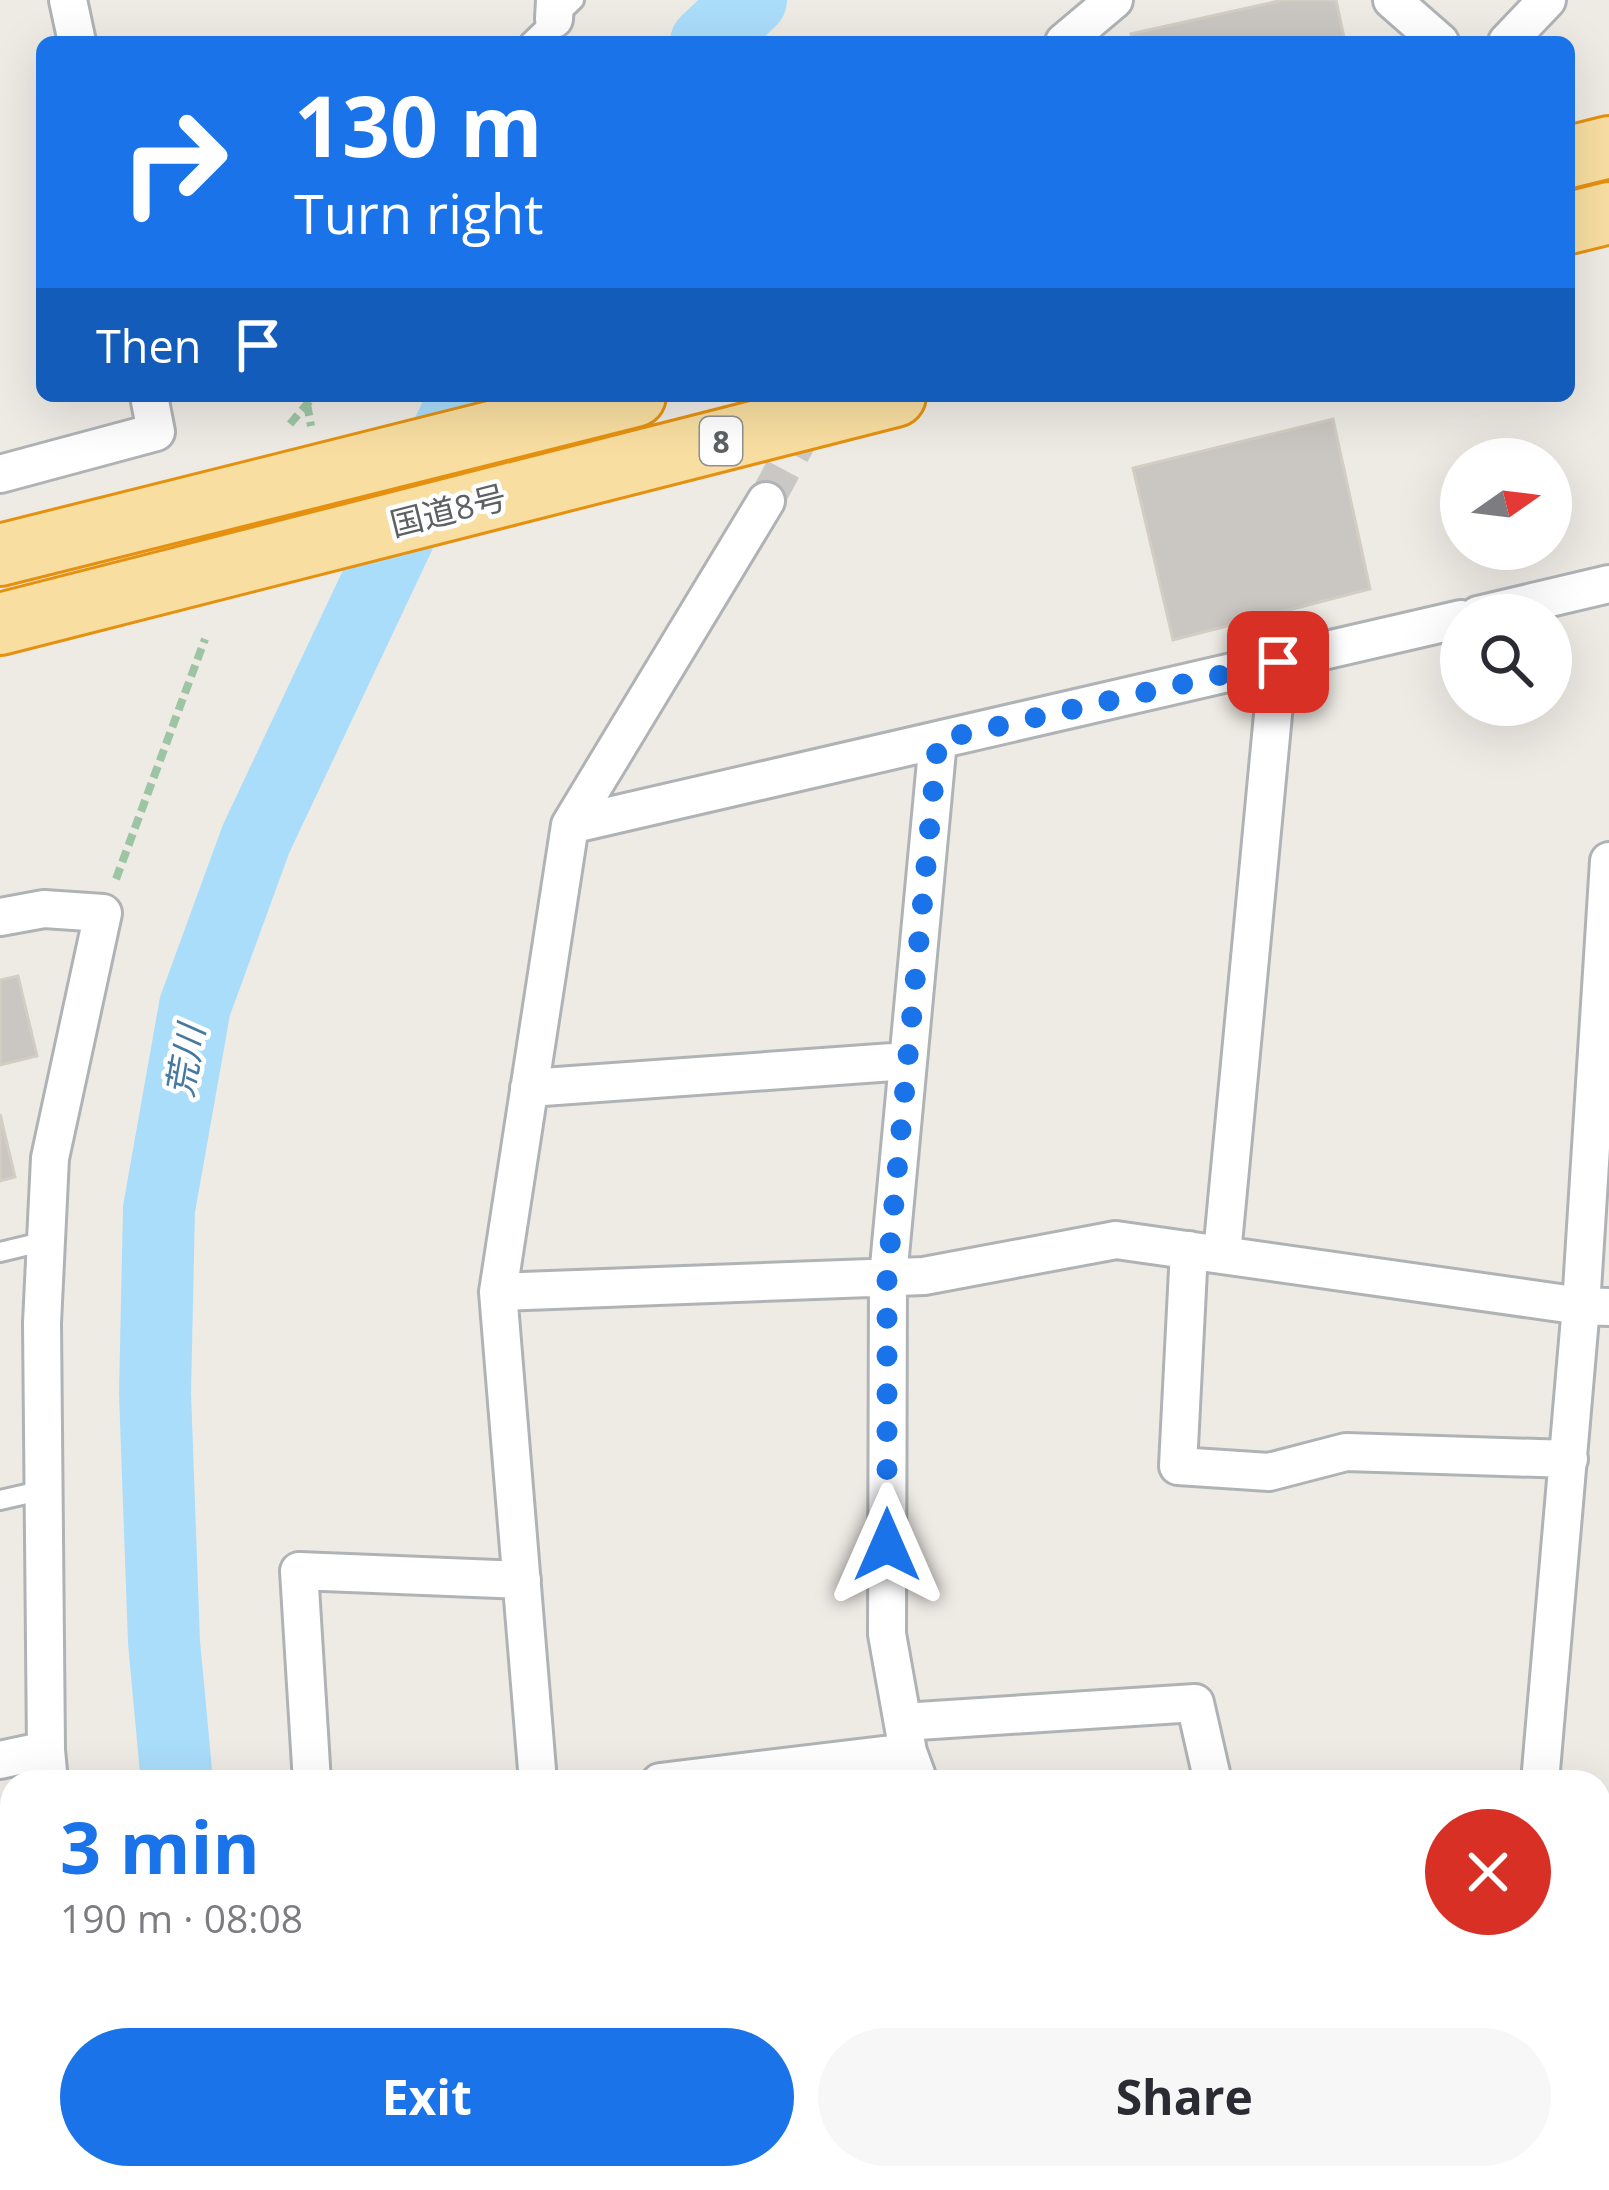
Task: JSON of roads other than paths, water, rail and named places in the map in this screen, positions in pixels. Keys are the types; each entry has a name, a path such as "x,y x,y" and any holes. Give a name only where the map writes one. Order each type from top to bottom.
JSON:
{"highway":[{"path":"1575,156 1609,147"},
{"path":"1575,222 1609,213"},
{"name":"国道8号","path":"0,555 298,451 566,413 610,402"},
{"name":"国道8号","path":"0,625 872,402"}],"street":[{"path":"68,0 76,36"},
{"path":"1071,36 1114,0"},
{"path":"1392,0 1433,36"},
{"path":"1513,36 1547,0"},
{"path":"0,474 156,432 150,402"},
{"path":"537,1770 498,1292 570,825 766,500"},
{"path":"1567,594 1609,584"},
{"path":"570,825 1440,624"},
{"path":"1278,662 1178,1466 1269,1472 1346,1452 1569,1460"},
{"path":"910,1752 886,1634 887,1277 938,740"},
{"path":"1541,1770 1569,1460 1595,1307 1608,872"},
{"path":"0,917 44,908 103,913 50,1158 42,1323 48,1766 0,1760"},
{"path":"530,1088 908,1060"},
{"path":"498,1292 924,1276 1116,1240 1595,1307"},
{"path":"311,1770 298,1571 522,1580"},
{"path":"789,1770 1195,1703 1210,1770"}],"lane":[{"path":"0,1252 46,1241"},
{"path":"0,1500 44,1490"}],"waterway":[{"name":"荒川","path":"712,36 751,0"},
{"name":"荒川","path":"176,1770 164,1642 155,1393 159,1209 195,1006 256,839 462,402"}],"tunnel":[{"path":"766,501 815,410"}]}
